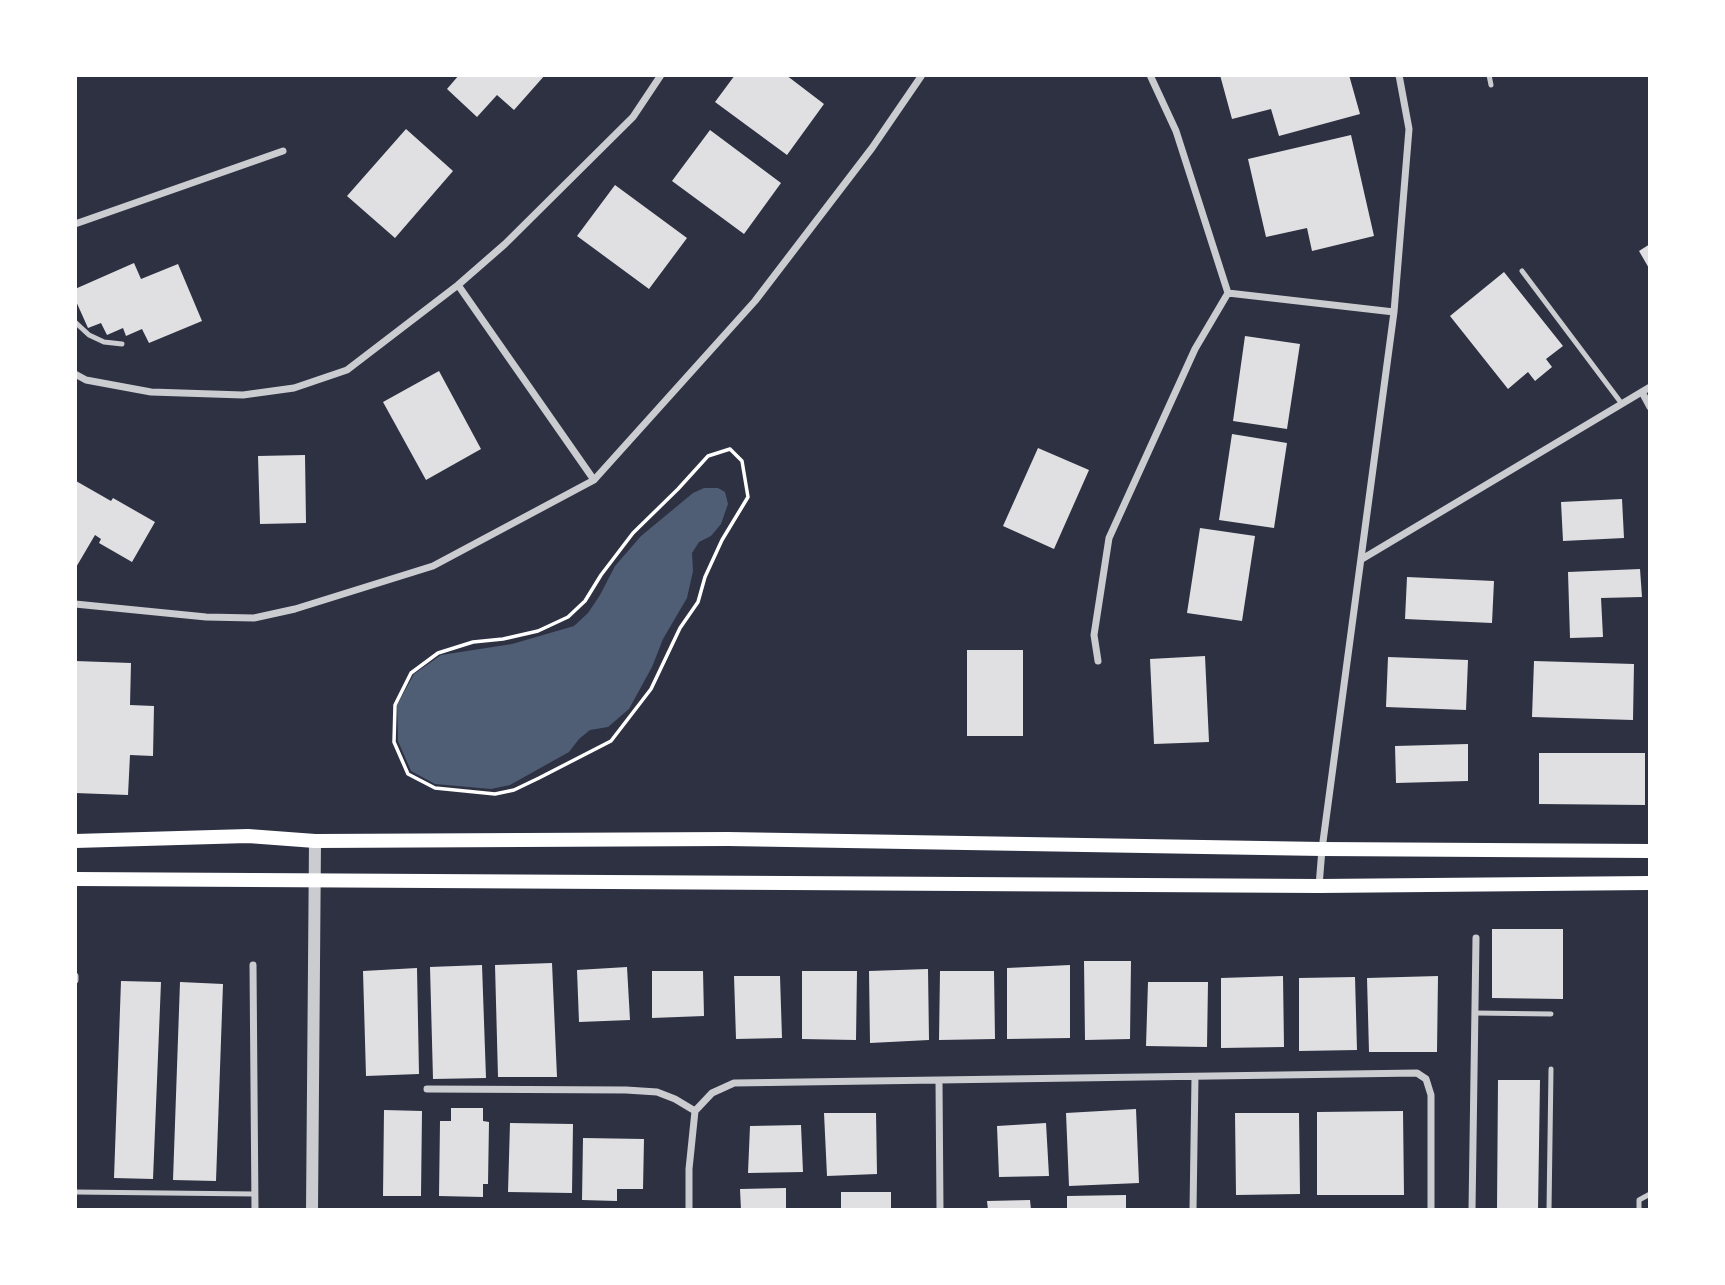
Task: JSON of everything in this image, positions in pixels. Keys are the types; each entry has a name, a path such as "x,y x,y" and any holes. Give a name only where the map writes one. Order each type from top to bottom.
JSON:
{"main road":[{"path":"75,841 248,836 315,841 728,839 1322,849 1650,850"},
{"path":"75,879 1319,886 1650,883"}],"street":[{"path":"75,374 86,380 151,392 243,395 294,387 348,370 458,285 505,244 633,117 661,75"},
{"path":"75,604 206,617 254,618 295,609 433,566 594,481 755,301 872,148 922,75"},
{"path":"1098,661 1094,635 1109,538 1195,349 1228,293 1176,131 1150,75"},
{"path":"1319,886 1394,313 1409,129 1399,75"},
{"path":"75,223 284,150"},
{"path":"458,285 594,481"},
{"path":"1228,293 1394,313"},
{"path":"1362,559 1650,387"},
{"path":"1642,392 1650,407"},
{"path":"312,1210 315,841"},
{"path":"1472,1210 1476,938"},
{"path":"253,965 255,1210"},
{"path":"689,1210 689,1169 695,1111 712,1093 734,1083 1417,1073 1426,1079 1432,1095 1431,1210"},
{"path":"1193,1210 1195,1077"},
{"path":"939,1080 940,1210"},
{"path":"427,1089 657,1092 695,1111"}],"lane":[{"path":"1489,75 1491,85"},
{"path":"1522,271 1622,404"},
{"path":"75,322 89,335 104,342 122,344"},
{"path":"1475,1013 1551,1014"},
{"path":"1549,1210 1551,1069"},
{"path":"75,1192 255,1194"},
{"path":"1639,1210 1639,1200 1650,1194"}],"path":[{"path":"730,449 742,461 748,497 722,540 705,577 698,602 680,628 651,690 611,741 514,790 495,793 471,791 435,788 408,774 394,742 395,705 411,673 438,653 473,642 538,631 568,617 585,601 633,533 708,456 730,449"}],"water":[{"path":"704,488 718,488 725,492 728,504 721,524 711,536 699,542 692,553 693,571 687,598 663,639 652,667 629,709 608,727 590,730 569,752 510,785 491,789 435,784 411,771 398,741 397,705 414,674 441,655 512,644 574,626 588,613 615,566 641,536 693,493"}],"building":[{"path":"459,75 545,75 514,110 497,95 477,117 447,89"},
{"path":"735,75 786,75 824,104 787,155 715,102"},
{"path":"1220,75 1349,75 1360,114 1279,136 1271,109 1232,119"},
{"path":"406,129 453,171 395,238 347,196"},
{"path":"710,130 781,183 744,234 672,181"},
{"path":"1351,135 1374,236 1312,251 1307,228 1266,237 1248,159"},
{"path":"615,185 687,238 649,289 577,236"},
{"path":"1650,244 1650,270 1639,251"},
{"path":"134,263 141,279 178,264 202,321 149,343 142,329 126,336 123,328 107,335 101,323 88,328 75,299 75,289"},
{"path":"1504,272 1563,346 1546,359 1552,367 1535,381 1528,372 1508,389 1450,316"},
{"path":"1245,336 1300,344 1287,429 1233,421"},
{"path":"439,371 481,449 426,480 383,402"},
{"path":"1232,434 1287,443 1274,528 1219,520"},
{"path":"1038,448 1089,470 1054,549 1003,526"},
{"path":"305,455 306,523 260,524 258,456"},
{"path":"76,481 155,522 132,562 99,543 101,539 95,535 75,569"},
{"path":"1622,499 1624,538 1563,541 1561,502"},
{"path":"1200,528 1255,536 1242,621 1187,613"},
{"path":"1640,569 1642,597 1601,598 1603,637 1570,638 1568,572"},
{"path":"1407,577 1494,581 1492,623 1405,619"},
{"path":"967,650 1023,650 1023,736 967,736"},
{"path":"1205,656 1209,742 1154,744 1150,659"},
{"path":"1388,657 1468,660 1466,710 1386,707"},
{"path":"75,661 131,663 130,705 154,706 153,756 130,755 128,795 75,793"},
{"path":"1534,661 1634,664 1633,720 1532,717"},
{"path":"1468,744 1468,781 1396,783 1395,746"},
{"path":"1539,753 1645,753 1645,805 1539,804"},
{"path":"1492,929 1563,929 1563,999 1492,998"},
{"path":"1084,961 1131,961 1130,1039 1085,1040"},
{"path":"552,963 557,1077 498,1077 495,965"},
{"path":"482,965 486,1078 433,1079 430,967"},
{"path":"1070,965 1070,1038 1007,1039 1007,968"},
{"path":"627,967 630,1020 579,1022 577,970"},
{"path":"417,968 419,1074 366,1076 363,971"},
{"path":"928,969 929,1040 870,1043 869,971"},
{"path":"652,971 703,971 704,1016 652,1018"},
{"path":"802,971 857,971 856,1040 802,1039"},
{"path":"940,971 994,971 995,1039 939,1040"},
{"path":"734,976 780,976 782,1038 736,1039"},
{"path":"1283,976 1284,1047 1221,1048 1221,978"},
{"path":"1438,976 1437,1052 1369,1052 1367,978"},
{"path":"1355,977 1357,1050 1299,1051 1299,978"},
{"path":"121,981 161,982 153,1179 114,1178"},
{"path":"180,982 223,984 216,1181 173,1180"},
{"path":"1148,982 1208,982 1207,1047 1146,1046"},
{"path":"1498,1080 1540,1080 1538,1210 1497,1210"},
{"path":"451,1108 483,1108 483,1121 489,1122 488,1184 483,1184 483,1197 439,1196 440,1121 451,1121"},
{"path":"1136,1109 1139,1183 1069,1186 1066,1113"},
{"path":"384,1110 422,1111 421,1196 383,1196"},
{"path":"1403,1111 1404,1195 1317,1195 1317,1112"},
{"path":"824,1113 876,1113 877,1174 827,1176"},
{"path":"1235,1113 1299,1113 1300,1194 1236,1195"},
{"path":"510,1123 573,1124 572,1193 508,1192"},
{"path":"1046,1123 1049,1176 999,1177 997,1126"},
{"path":"801,1125 803,1172 748,1173 750,1126"},
{"path":"583,1138 644,1139 643,1189 617,1189 617,1201 582,1200"},
{"path":"786,1188 786,1210 741,1210 740,1189"},
{"path":"841,1192 891,1192 891,1210 841,1210"},
{"path":"1126,1195 1126,1210 1067,1210 1067,1196"},
{"path":"1030,1200 1031,1210 988,1210 987,1201"}]}
